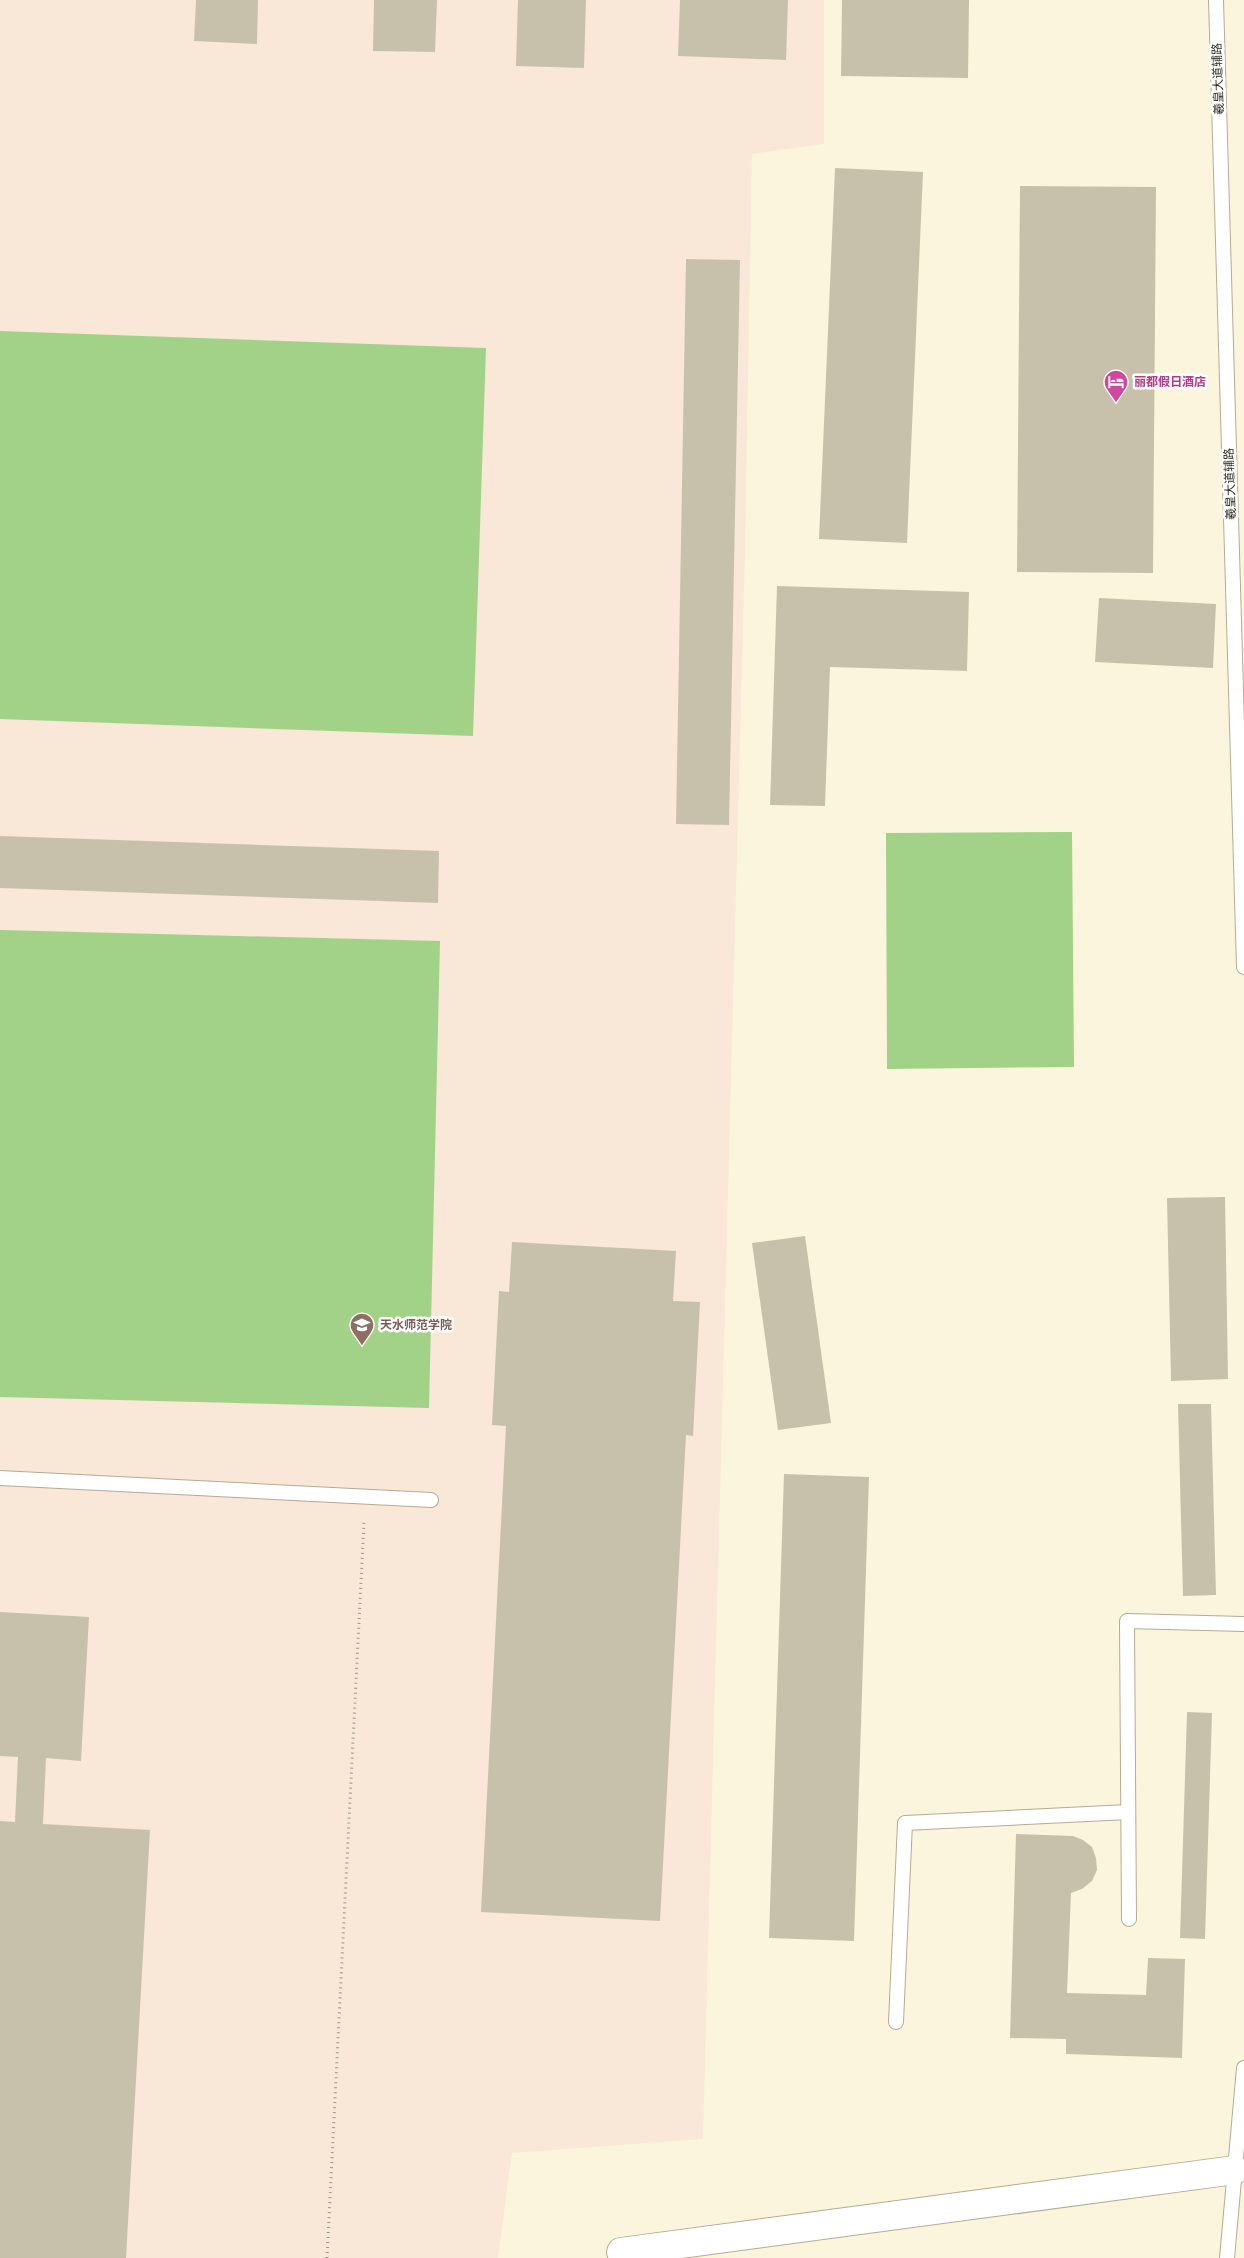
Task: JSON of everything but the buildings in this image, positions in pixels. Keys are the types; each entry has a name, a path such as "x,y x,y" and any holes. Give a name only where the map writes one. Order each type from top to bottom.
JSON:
{"street":[{"path":"621,2252 1235,2170"}],"lane":[{"name":"羲皇大道辅路","path":"1216,0 1244,967"},
{"path":"0,1478 431,1500"},
{"path":"1129,1919 1127,1621 1244,1624"},
{"path":"896,2022 905,1823 1128,1812"},
{"path":"1227,2258 1244,2068"}],"path":[{"path":"327,2258 365,1497"}],"shaded area":[{"name":"天水师范学院","path":"0,0 824,0 824,144 752,154 745,552 703,2139 512,2153 498,2258 0,2258"}],"green space":[{"path":"0,331 486,348 473,736 0,719"},
{"path":"1072,832 1074,1067 887,1069 886,833"},
{"path":"0,930 440,941 429,1408 0,1397"}],"place":[{"name":"丽都假日酒店","path":"1116,403"},
{"name":"天水师范学院","path":"362,1346"}]}
